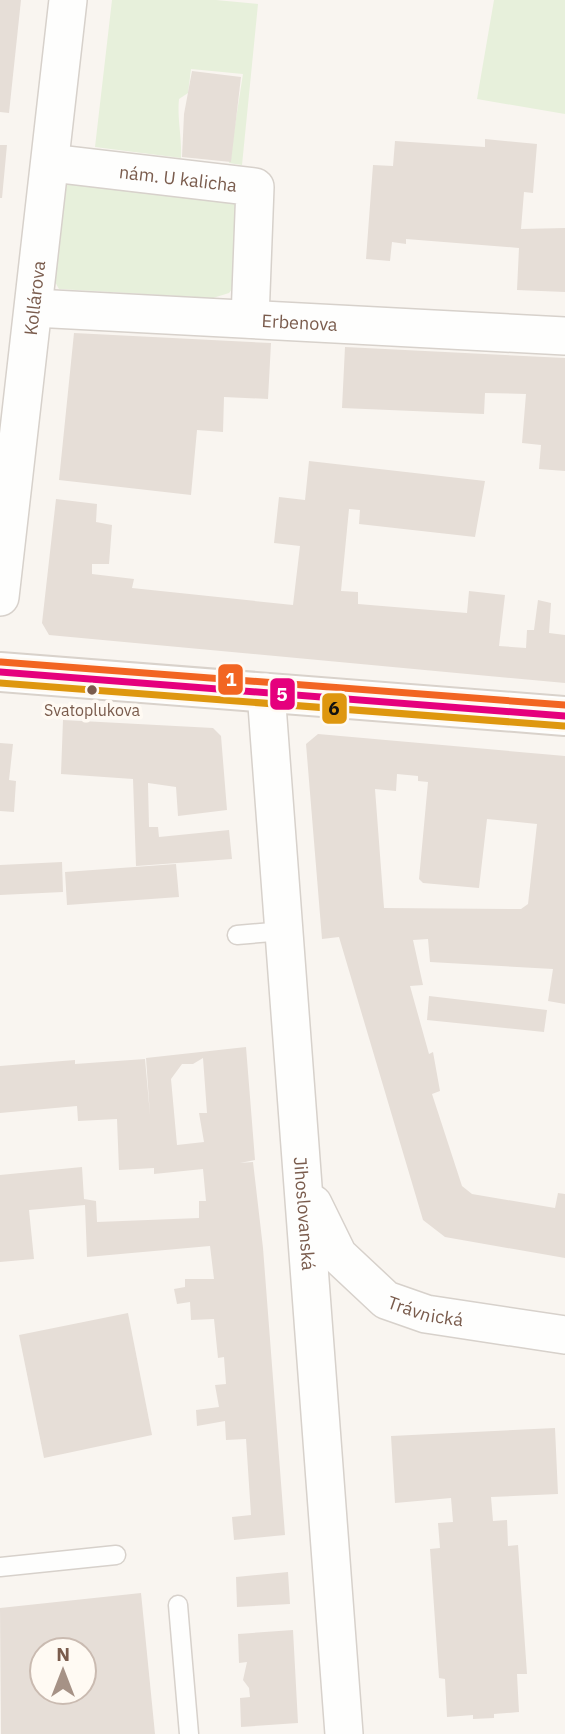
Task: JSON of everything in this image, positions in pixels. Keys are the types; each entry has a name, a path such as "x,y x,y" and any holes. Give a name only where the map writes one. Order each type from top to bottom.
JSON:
{"street":[{"name":"Kollárova","path":"0,597 7,473 34,308 68,0"},
{"name":"nám. U kalicha","path":"51,163 259,178 250,319"},
{"name":"Erbenova","path":"34,308 565,336"},
{"path":"0,671 565,716"},
{"name":"Jihoslovanská","path":"267,692 344,1734"},
{"name":"Trávnická","path":"304,1188 338,1255 386,1300 426,1314 565,1335"}],"lane":[{"path":"237,935 284,931"},
{"path":"0,1567 116,1555"},
{"path":"178,1605 189,1734"}],"green space":[{"path":"112,0 216,0 258,4 242,165 229,163 243,74 191,69 188,93 179,99 181,158 95,147"},
{"path":"494,0 565,0 565,114 477,99"},
{"path":"68,181 233,200 243,215 238,281 229,293 213,298 59,289 54,280 64,187"}],"building":[{"path":"0,0 21,0 9,113 0,112"},
{"path":"192,71 241,77 231,162 182,157 184,114"},
{"path":"485,139 537,144 533,193 524,192 521,229 565,228 565,292 517,290 519,248 406,239 406,244 392,242 390,261 366,259 373,165 393,166 395,141 485,147"},
{"path":"0,145 7,145 2,198 0,198"},
{"path":"74,333 271,343 268,399 224,397 223,432 197,430 191,495 59,480"},
{"path":"345,347 565,358 565,471 539,469 541,445 522,443 526,394 485,393 484,414 342,408"},
{"path":"309,461 485,481 475,537 359,524 360,510 349,509 341,591 358,592 358,604 467,613 469,591 505,595 499,646 526,648 527,630 534,630 538,600 551,603 549,633 565,635 565,683 49,635 42,623 56,499 97,504 96,522 112,525 109,564 92,564 92,574 134,579 132,588 293,605 300,546 274,543 279,497 305,500"},
{"path":"63,720 213,728 221,736 227,810 178,816 176,787 148,783 149,827 158,827 159,837 229,830 232,859 136,866 133,779 61,774"},
{"path":"318,734 565,756 565,1004 548,1001 553,969 430,962 428,939 413,940 423,985 410,986 429,1054 433,1052 440,1091 432,1094 462,1186 472,1194 555,1208 558,1193 565,1194 565,1258 445,1237 423,1220 339,937 322,939 306,744","holes":["397,774 418,776 418,781 428,782 419,879 423,883 479,888 487,819 537,824 528,904 521,909 384,908 375,789 396,791"]},
{"path":"0,743 13,744 9,780 16,781 14,812 0,811"},
{"path":"62,862 63,892 0,895 0,865"},
{"path":"176,864 179,897 67,905 65,872"},
{"path":"429,996 547,1010 544,1032 427,1020"},
{"path":"246,1047 255,1160 240,1163 253,1162 263,1248 285,1535 234,1540 232,1517 251,1515 246,1439 226,1440 225,1421 197,1426 196,1410 219,1407 215,1385 226,1384 224,1357 218,1358 214,1319 191,1320 190,1302 177,1304 174,1289 185,1287 185,1279 214,1279 210,1246 87,1257 85,1205 29,1210 34,1259 0,1262 0,1175 82,1167 84,1199 96,1201 97,1222 199,1218 199,1201 206,1201 203,1169 154,1174 154,1168 119,1170 117,1119 78,1121 77,1106 0,1113 0,1066 75,1060 75,1064 145,1059 150,1115 146,1058","holes":["203,1058 207,1113 199,1113 204,1142 177,1145 171,1079 182,1064 193,1064"]},
{"path":"128,1313 152,1435 44,1458 19,1335"},
{"path":"555,1428 558,1494 491,1497 493,1521 507,1520 508,1546 518,1545 527,1674 517,1674 519,1712 494,1714 494,1718 473,1719 473,1715 447,1717 445,1679 439,1678 430,1549 440,1548 438,1523 453,1522 451,1498 395,1503 391,1436"},
{"path":"288,1572 290,1604 237,1607 236,1577"},
{"path":"141,1593 155,1734 1,1734 0,1608"},
{"path":"293,1630 298,1723 241,1727 240,1698 250,1697 249,1688 243,1680 247,1662 239,1663 238,1634"}],"transit line":[{"name":"1","path":"1,662 565,705"},
{"name":"5","path":"0,672 565,716"},
{"name":"6","path":"0,683 564,726"}],"place":[{"name":"Svatoplukova","path":"92,690"}]}
